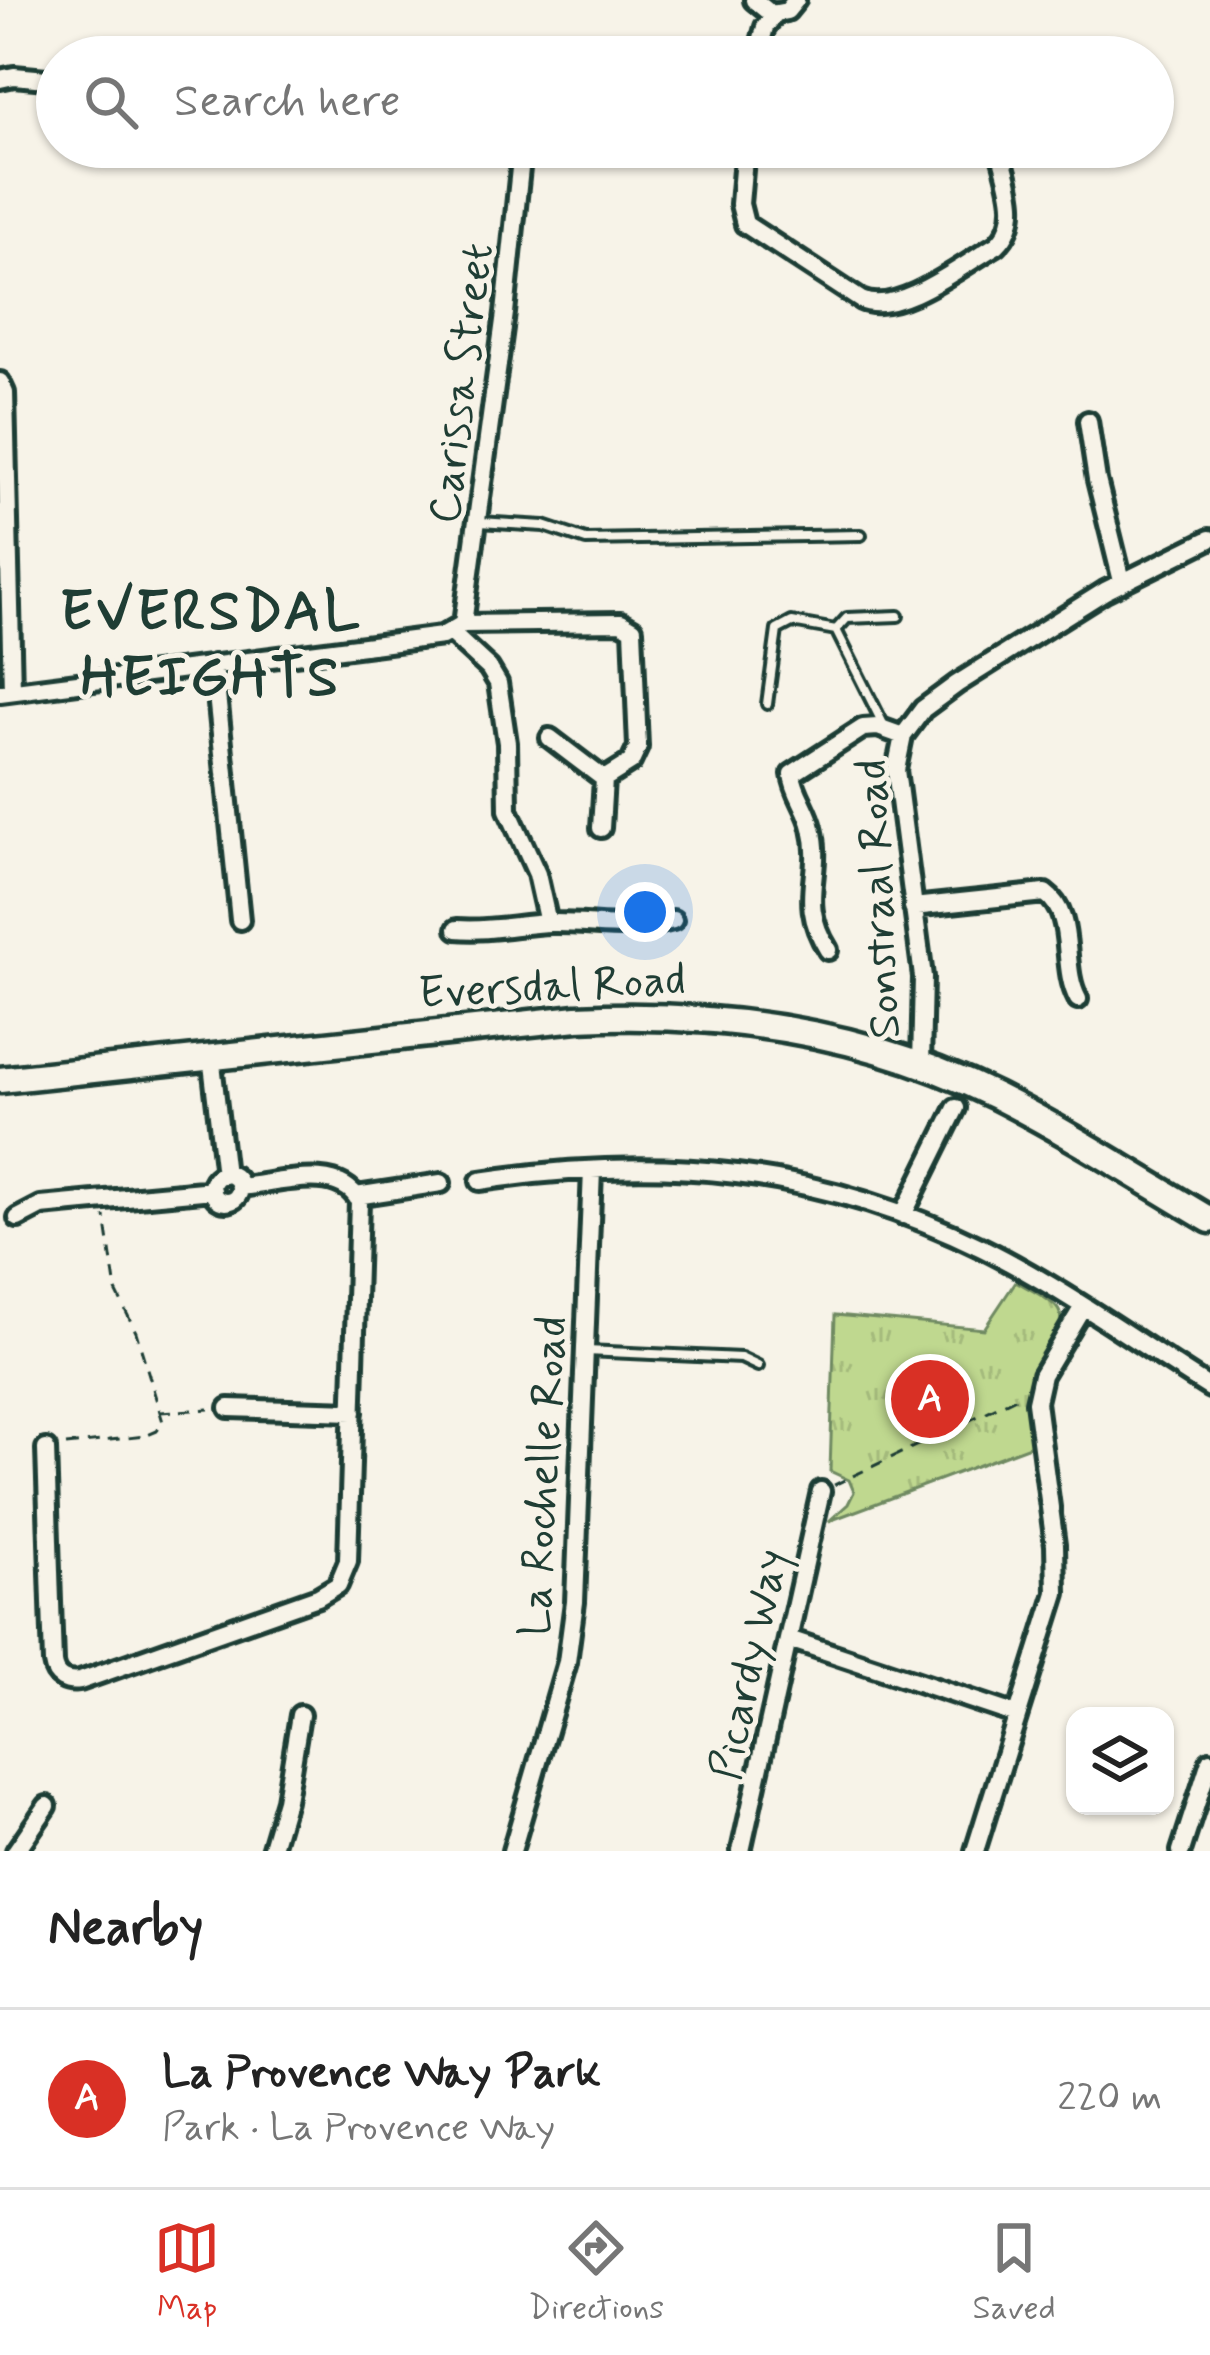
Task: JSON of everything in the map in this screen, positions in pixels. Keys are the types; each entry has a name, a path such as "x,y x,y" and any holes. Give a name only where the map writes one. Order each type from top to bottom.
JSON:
{"street":[{"path":"754,0 763,11 776,14 787,11 796,0"},
{"path":"763,36 776,14"},
{"path":"0,79 36,80"},
{"name":"Carissa Street","path":"457,629 479,522 519,168"},
{"path":"743,168 740,204 745,224 876,306 898,302 998,245 1010,233 1014,210 1004,168"},
{"path":"0,382 5,393 6,692 457,629 621,622 633,629 638,747 628,765 604,779"},
{"path":"1088,421 1122,581"},
{"name":"Sonstraal Road","path":"921,1065 923,987 894,733 935,698 1122,581 1210,539"},
{"path":"457,629 498,682 506,728 508,811 537,874 548,923"},
{"path":"214,665 240,920"},
{"path":"828,950 814,926 810,905 812,826 791,777 863,728 894,733"},
{"path":"550,738 604,779"},
{"path":"601,828 604,779"},
{"path":"913,907 1031,892 1050,896 1063,916 1070,977 1078,999"},
{"path":"457,929 548,923 608,928 673,920"},
{"name":"Eversdal Road","path":"0,1080 211,1054 653,1014 797,1029 921,1065 995,1096 1210,1220"},
{"path":"211,1054 219,1182"},
{"path":"903,1215 956,1108"},
{"path":"480,1181 592,1170 713,1168 817,1188 903,1215 981,1247 1210,1388"},
{"name":"La Rochelle Road","path":"512,1851 568,1662 575,1602 592,1170"},
{"path":"18,1218 41,1206 234,1177 240,1187 326,1179 342,1182 356,1196 361,1210 348,1561 338,1585 318,1597 73,1682 60,1677 53,1663 46,1449"},
{"path":"356,1196 441,1183"},
{"path":"975,1851 1057,1582 1037,1415 1038,1388 1082,1308"},
{"path":"229,1408 353,1412"},
{"name":"Picardy Way","path":"741,1851 821,1491"},
{"path":"788,1640 1017,1715"},
{"path":"271,1851 286,1800 299,1715"},
{"path":"1181,1851 1210,1761"},
{"path":"16,1851 46,1805"}],"lane":[{"path":"479,522 544,526 586,540 861,535"},
{"path":"767,704 777,629 792,622 836,630 852,617 898,616"},
{"path":"836,630 894,733"},
{"path":"584,1351 741,1358 758,1366"}],"path":[{"path":"46,1449 146,1436 161,1427 136,1332 116,1291 104,1200"},
{"path":"821,1491 1038,1388"},
{"path":"160,1412 229,1408"}],"green space":[{"path":"1016,1281 1048,1300 1060,1315 1058,1330 1028,1387 1032,1445 829,1521 854,1492 849,1480 830,1471 835,1315 984,1329"}],"place":[{"name":"La Provence Way Park","path":"930,1399"}],"district":[{"name":"EVERSDAL HEIGHTS","path":"211,642"}]}
